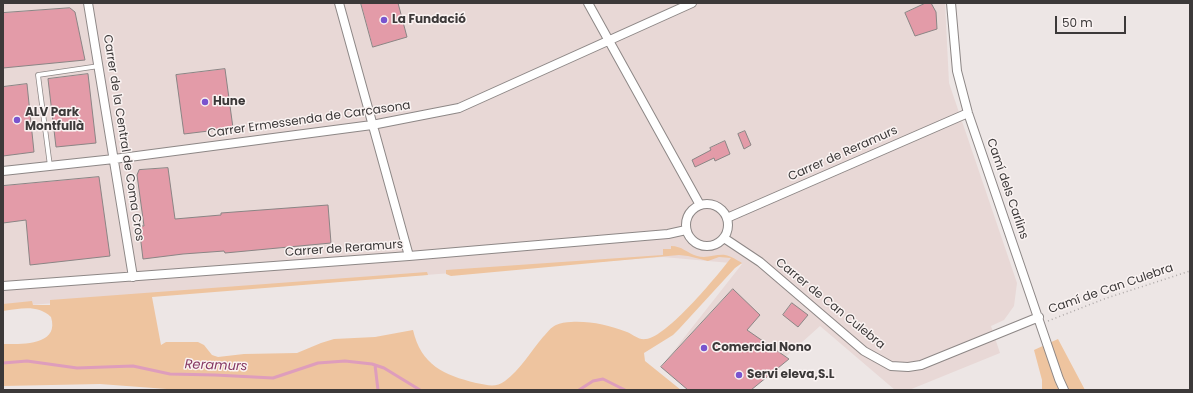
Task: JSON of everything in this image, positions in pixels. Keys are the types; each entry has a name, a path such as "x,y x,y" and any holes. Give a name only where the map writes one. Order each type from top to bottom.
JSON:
{"street":[{"name":"Carrer de la Central de Coma Cros","path":"88,3 133,277"},
{"path":"339,3 409,256"},
{"path":"588,3 700,205"},
{"name":"Carrer Ermessenda de Carcasona","path":"3,172 372,125 459,108 692,3"},
{"name":"Camí dels Carlins","path":"951,3 957,71 968,112 1064,390"},
{"name":"Carrer de Reramurs","path":"727,218 968,112"},
{"path":"700,205 713,205 722,211 727,218 728,230 724,238 710,246 697,244 691,240 686,230 687,217 691,210 700,205"},
{"name":"Carrer de Reramurs","path":"3,286 409,256 668,234 686,230"},
{"name":"Carrer de Can Culebra","path":"724,238 760,262 864,351 891,366 908,367 921,365 1039,317"}],"lane":[{"path":"50,167 38,75 99,66"}],"path":[{"name":"Camí de Can Culebra","path":"1039,317 1049,322 1104,299 1190,271"}],"shaded area":[{"path":"3,3 945,3 949,83 1017,283 1014,306 1004,320 991,326 1000,353 909,390 895,390 820,326 749,390 661,367 742,264 663,257 3,307"},
{"path":"671,246 678,247 693,255 701,257 721,255 734,258 742,263 735,268 673,335 644,353 645,361 681,390 180,390 100,384 3,386 3,344 19,344 37,341 45,338 50,333 52,326 51,317 40,310 28,308 3,311 3,304 32,301 33,305 50,305 50,300 427,272 428,275 152,297 161,345 166,342 198,342 204,345 212,355 218,357 244,354 297,353 334,339 375,337 413,330 422,352 436,367 464,380 488,385 498,385 516,371 549,330 554,326 565,322 606,325 627,332 641,339 655,336 666,328 691,304 731,258 719,257 708,261 679,255 451,276 446,274 446,270 663,255 663,249 671,249"},
{"path":"1058,339 1085,390 1042,390 1042,380 1034,350"}],"building":[{"name":"La Fundació","path":"361,3 398,3 407,37 373,47"},
{"path":"926,3 931,3 936,12 937,29 915,36 905,13"},
{"path":"70,8 75,12 85,60 3,68 3,13"},
{"name":"Hune","path":"225,69 233,128 184,134 176,75"},
{"path":"88,74 96,143 56,147 48,79"},
{"name":"ALV Park Montfullà","path":"27,84 34,152 3,156 3,87"},
{"path":"745,131 751,145 744,149 738,134"},
{"path":"725,141 730,154 715,161 714,158 695,167 692,160 711,150 710,148"},
{"path":"168,168 175,219 221,215 221,213 328,205 331,243 225,253 224,251 183,254 143,259 139,226 144,226 137,175 139,170"},
{"path":"99,177 110,256 30,265 26,220 3,223 3,186"},
{"path":"733,289 760,315 747,330 789,359 751,390 688,390 661,367"},
{"path":"792,303 808,315 798,327 783,315"}],"waterway":[{"name":"Reramurs","path":"3,363 27,361 77,368 133,366 170,374 273,378 318,363 345,361 372,364 384,368 420,390"},
{"path":"375,365 378,390"},
{"name":"Reramurs","path":"579,390 593,381 603,379 625,390"}],"place":[{"name":"La Fundació","path":"384,20"},
{"name":"Hune","path":"205,102"},
{"name":"ALV Park Montfullà","path":"17,120"},
{"name":"Comercial Nono","path":"704,348"},
{"name":"Servi eleva,S.L","path":"739,375"}]}
